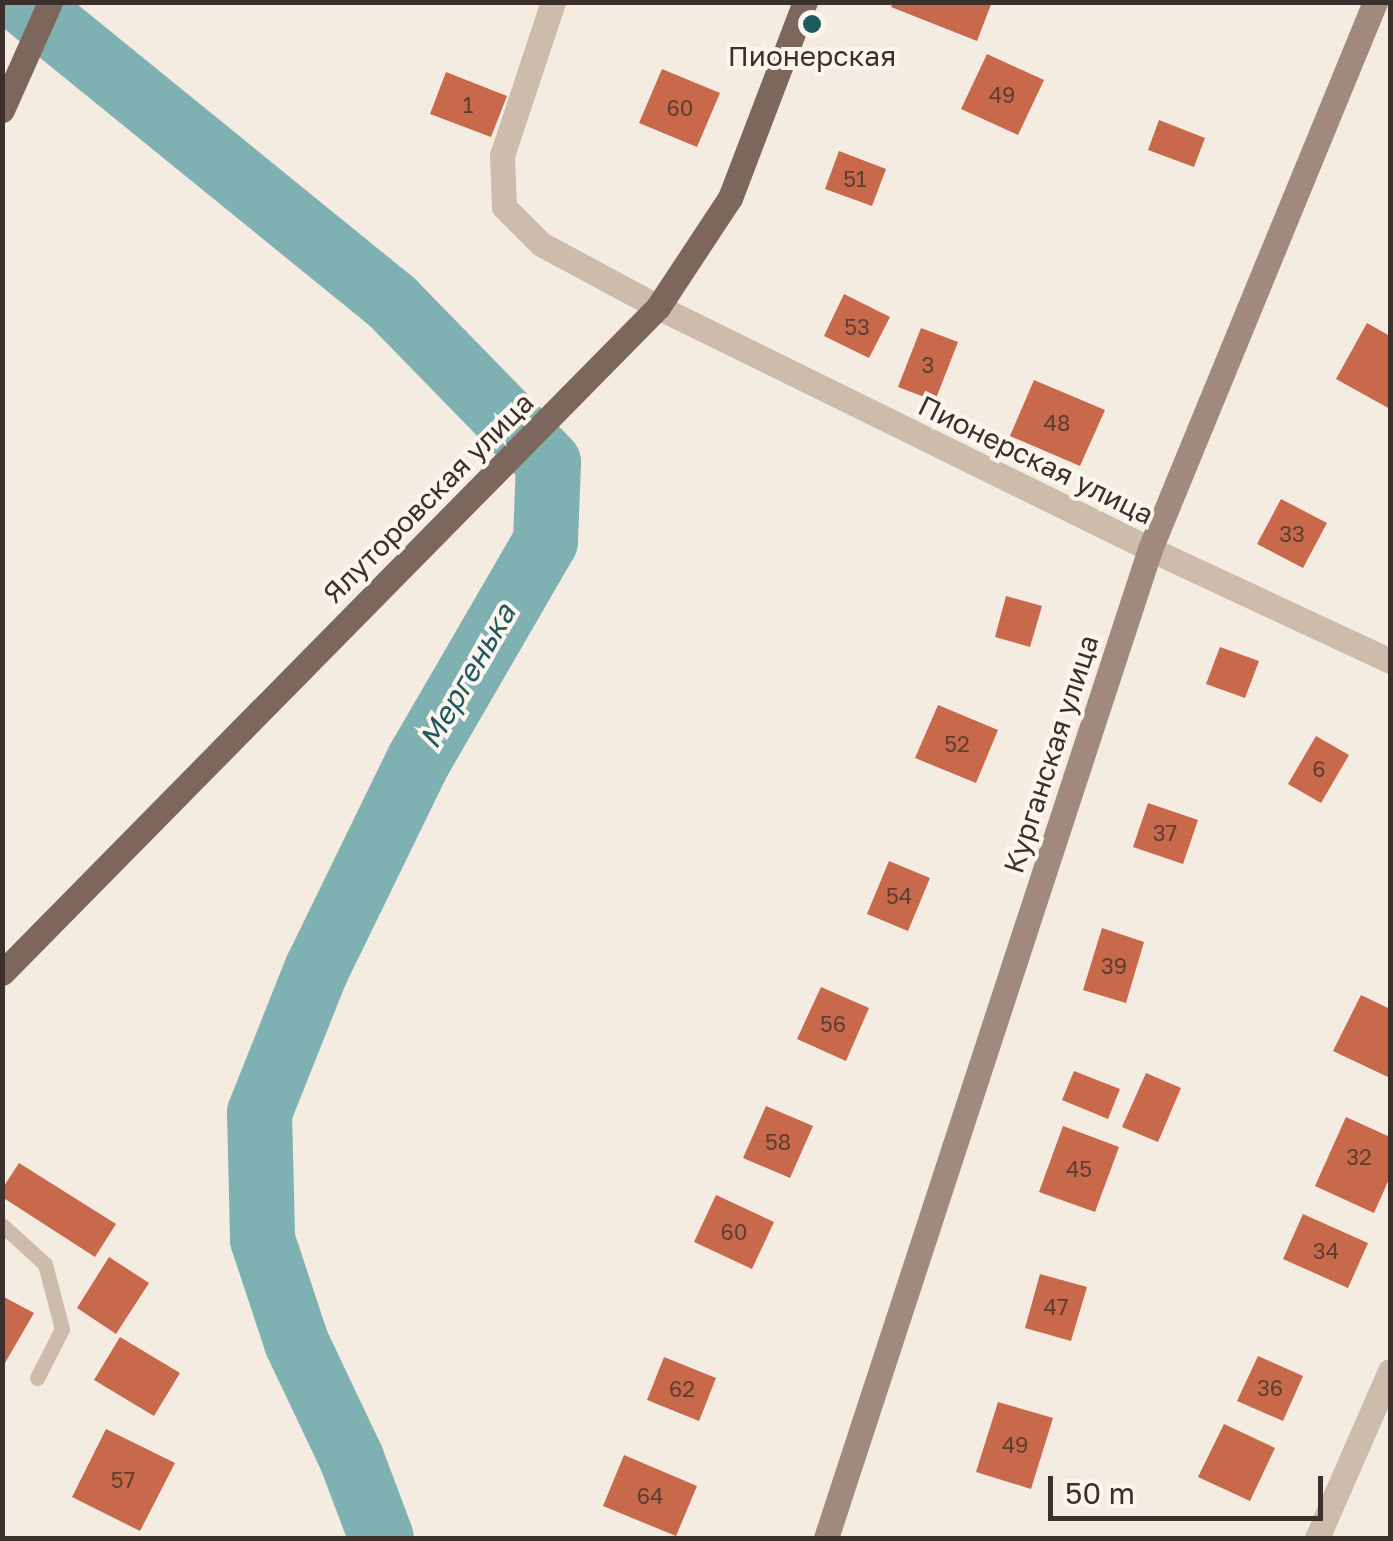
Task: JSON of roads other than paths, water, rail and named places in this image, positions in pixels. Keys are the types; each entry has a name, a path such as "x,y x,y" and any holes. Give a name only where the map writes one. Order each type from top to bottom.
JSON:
{"main road":[{"path":"2,110 50,2"},
{"name":"Ялуторовская улица","path":"5,968 658,307 730,198 805,2"},
{"name":"Курганская улица","path":"826,1538 1150,549 1375,2"}],"street":[{"name":"Пионерская улица","path":"552,2 502,155 504,206 542,244 658,307 1150,549 1390,661"},
{"path":"1317,1538 1390,1371"}],"lane":[{"path":"2,1225 45,1264 62,1329 37,1378"}],"waterway":[{"name":"Мергенька","path":"23,2 393,303 548,462 545,541 418,760 316,969 259,1112 262,1239 296,1342 351,1458 381,1538"}],"place":[{"name":"Пионерская","path":"812,24"}]}
